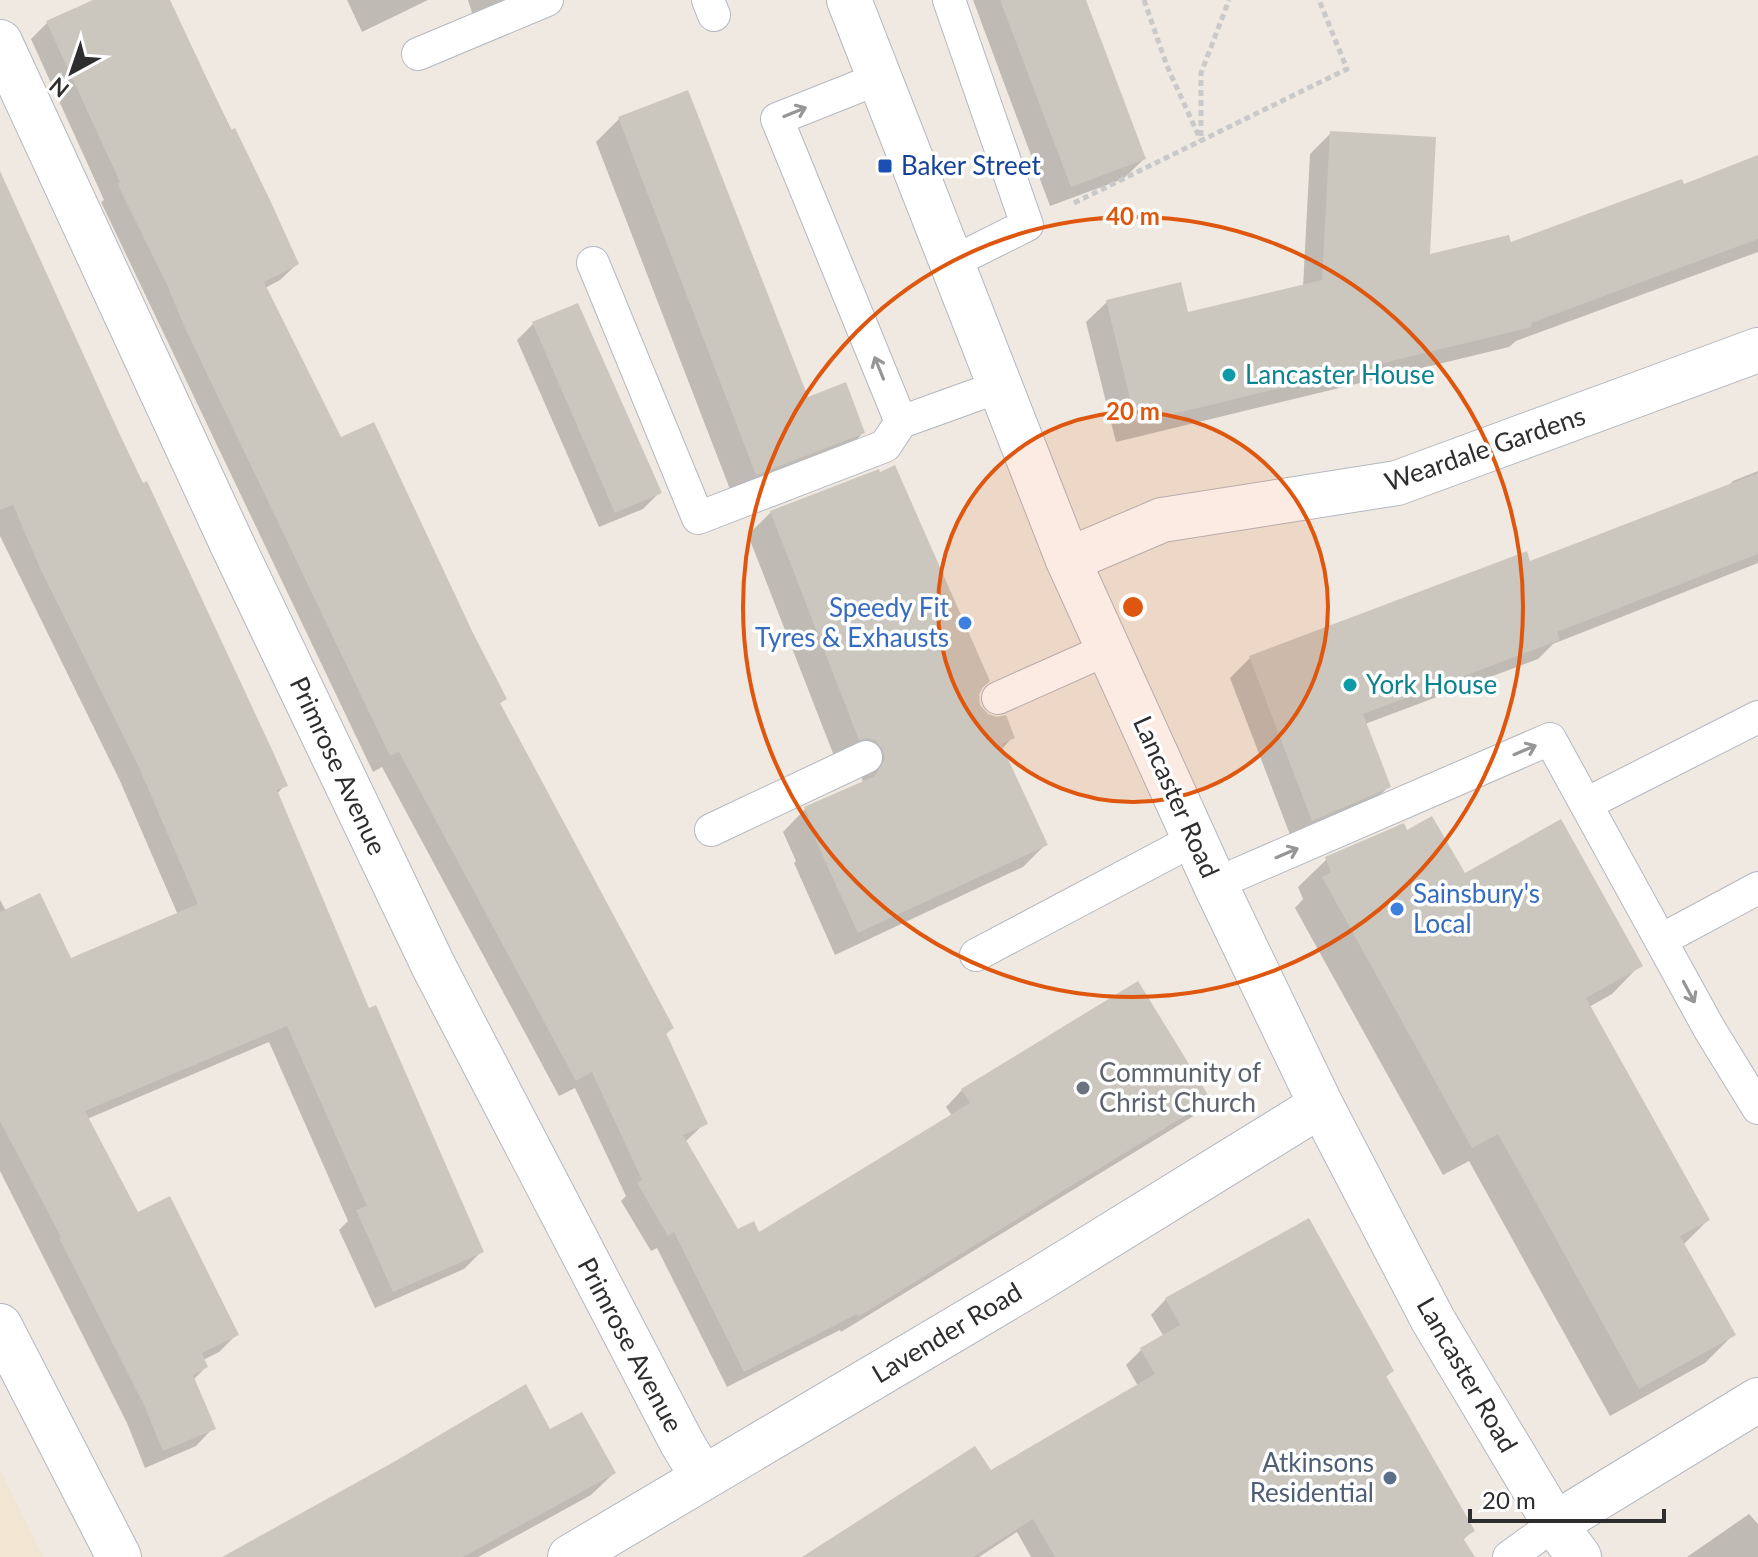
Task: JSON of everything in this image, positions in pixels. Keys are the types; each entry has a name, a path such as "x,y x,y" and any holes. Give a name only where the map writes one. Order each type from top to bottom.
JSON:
{"street":[{"name":"Lancaster Road","path":"849,0 1068,560 1215,884 1321,1105 1433,1320 1567,1541"},
{"name":"Primrose Avenue","path":"0,42 232,544 434,967 674,1429 703,1478"},
{"name":"Weardale Gardens","path":"1068,560 1162,520 1397,483 1758,350"},
{"name":"Lavender Road","path":"570,1557 1023,1289 1321,1105"},
{"path":"0,1326 119,1557"},
{"path":"1567,1541 1758,1400"}],"lane":[{"path":"418,54 547,0"},
{"path":"949,0 1027,225 953,262"},
{"path":"880,78 777,119 901,422"},
{"path":"593,263 698,518 885,446 901,422 998,387"},
{"path":"998,698 1108,649"},
{"path":"1586,804 1758,717"},
{"path":"1215,884 1550,739 1710,1030 1758,1108"},
{"path":"711,830 866,757"},
{"path":"976,955 1195,839"},
{"path":"1661,940 1758,888"},
{"path":"1509,1557 1567,1541"}],"path":[{"path":"1144,0 1167,66 1201,141"},
{"path":"1201,141 1201,73 1229,0"},
{"path":"1027,225 1347,69 1319,0"}],"shaded area":[{"path":"0,1470 43,1557 0,1557"}],"building":[{"path":"93,0 170,0 299,264 264,282 341,437 374,422 507,699 500,703 674,1028 666,1033 708,1124 683,1135 738,1229 754,1221 759,1232 970,1103 961,1089 1138,981 1211,1100 858,1317 857,1314 744,1372 674,1232 668,1236 637,1183 642,1180 592,1072 576,1081 399,752 390,756 185,328 46,21"},
{"path":"1000,0 1086,0 1146,159 1071,187"},
{"path":"688,90 808,397 846,382 865,433 756,475 618,117"},
{"path":"1330,131 1436,137 1430,254 1509,235 1511,242 1682,179 1684,184 1758,155 1758,239 1531,323 1532,327 1136,423 1106,300 1181,282 1188,312 1322,280"},
{"path":"0,171 120,435 143,483 147,481 274,754 288,786 277,790 369,1008 376,1005 484,1252 393,1292 356,1210 367,1206 287,1026 85,1111 138,1212 170,1196 239,1335 202,1353 208,1367 193,1375 216,1429 163,1451 144,1405 0,1121 0,912 40,893 71,958 198,904 137,763 40,568 13,505 0,510"},
{"path":"578,303 662,493 615,513 532,322"},
{"path":"895,465 990,681 979,695 980,705 988,714 997,717 1006,715 1015,738 1001,744 1048,845 858,933 815,839 818,838 804,807 875,776 885,759 876,741 867,738 859,740 770,511"},
{"name":"York House","path":"1758,473 1758,554 1557,632 1560,640 1363,714 1391,787 1312,821 1249,656 1527,551 1530,561"},
{"path":"1432,816 1465,873 1561,819 1643,966 1586,998 1710,1220 1680,1236 1736,1335 1639,1389 1498,1134 1472,1148 1322,877 1331,872 1325,857 1404,823 1407,830"},
{"path":"1309,1218 1394,1371 1386,1376 1475,1531 1463,1538 1475,1557 1055,1557 1033,1519 973,1557 802,1557 975,1446 991,1470 1155,1374 1140,1348 1180,1325 1165,1298"},
{"path":"526,1384 550,1429 582,1412 616,1473 463,1557 222,1557 392,1463"}],"place":[{"name":"Baker Street","path":"885,166"},
{"name":"Lancaster House","path":"1229,375"},
{"name":"Speedy Fit Tyres & Exhausts","path":"965,623"},
{"name":"York House","path":"1350,685"},
{"name":"Sainsbury's Local","path":"1397,909"},
{"name":"Community of Christ Church","path":"1083,1088"},
{"name":"Atkinsons Residential","path":"1390,1478"}]}
